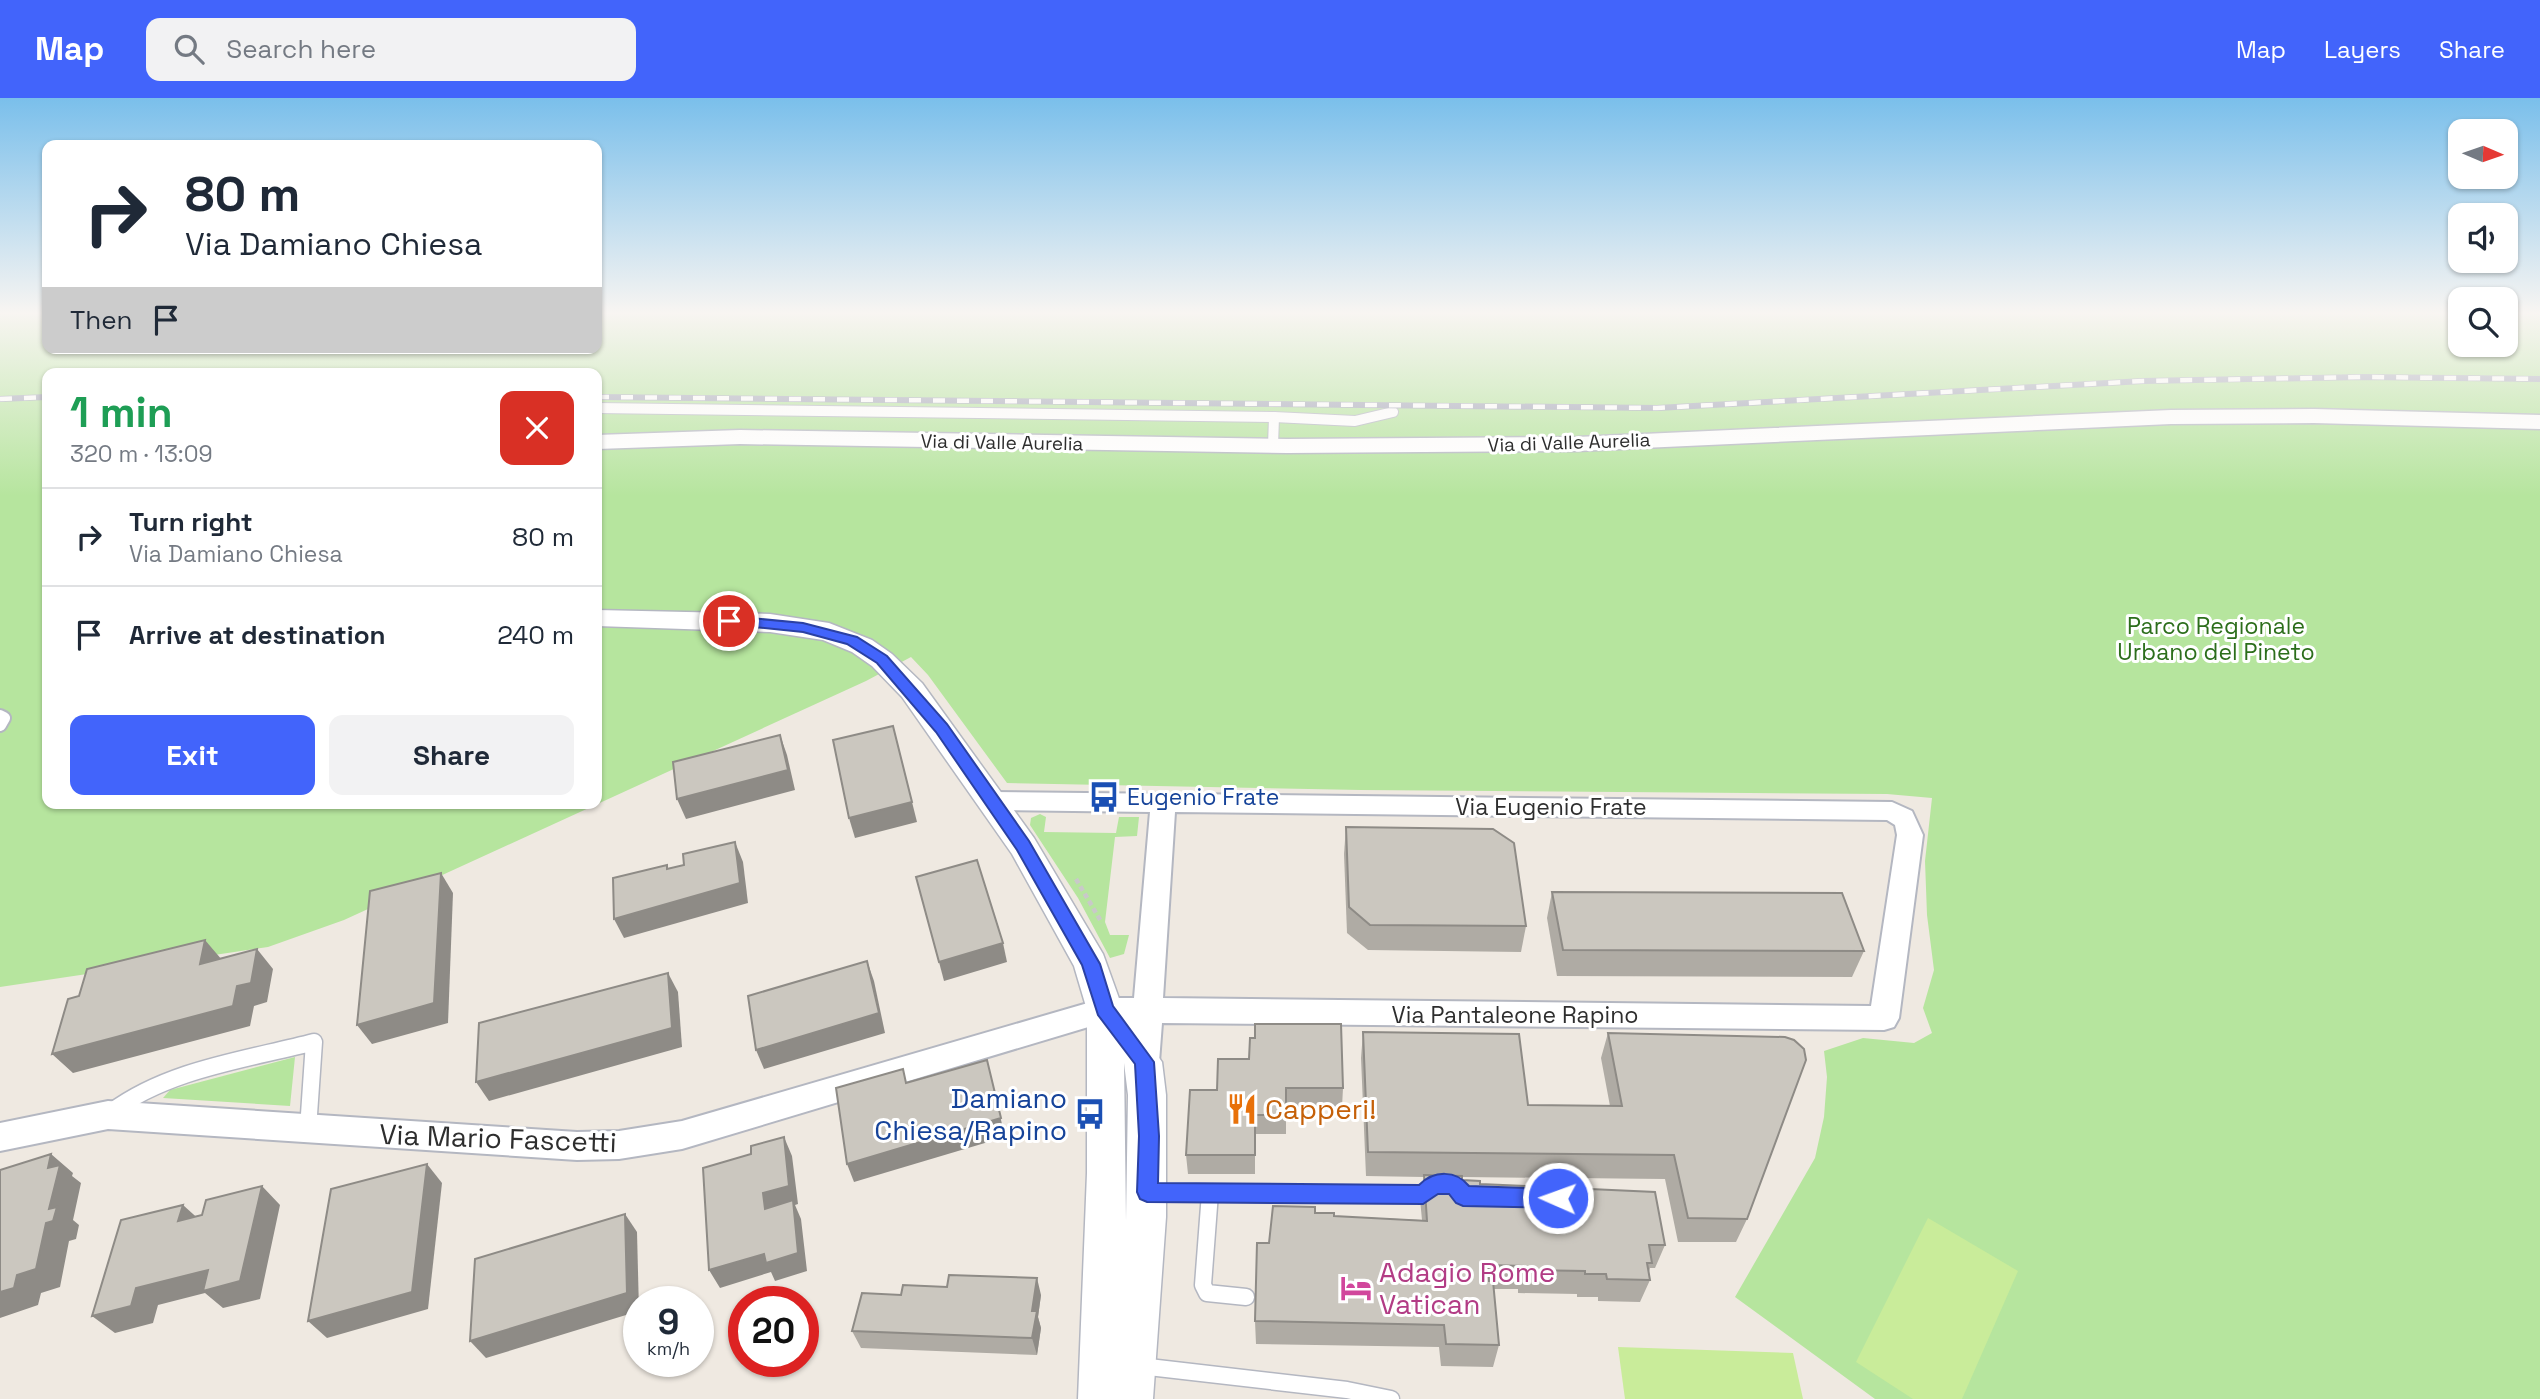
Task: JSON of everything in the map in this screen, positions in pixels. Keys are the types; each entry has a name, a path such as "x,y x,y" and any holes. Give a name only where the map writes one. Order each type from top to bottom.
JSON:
{"street":[{"name":"Via di Valle Aurelia","path":"602,442 753,437 1273,446 1577,444 1814,430 2171,417 2314,416 2540,422"},
{"path":"602,618 769,623 816,629 852,641 882,660 912,690 992,801 1051,892 1091,964 1105,1010 1108,1140 1100,1399"},
{"name":"Via Eugenio Frate","path":"992,801 1163,805 1894,811 1902,815 1908,824 1910,835 1884,1018"},
{"path":"1132,1382 1147,1192 1149,1136 1144,1062 1146,1011 1163,805"},
{"path":"1105,1010 1144,1062"},
{"name":"Via Mario Fascetti","path":"0,1137 108,1115 577,1146 653,1141 841,1089 1105,1010 1146,1011"},
{"name":"Via Pantaleone Rapino","path":"1146,1011 1884,1018"}],"lane":[{"path":"602,408 1274,417 1355,421 1393,412"},
{"path":"1273,446 1274,417"},
{"path":"0,716 4,718 0,725"},
{"path":"108,1115 126,1100 159,1084 314,1042 308,1129"},
{"path":"1147,1192 1423,1194 1434,1184 1444,1184"},
{"path":"1210,1193 1203,1284 1207,1293 1245,1297"},
{"path":"1132,1382 1347,1390 1391,1399"}],"green space":[{"name":"Parco Regionale Urbano del Pineto","path":"0,375 42,375 42,809 586,809 344,920 268,947 0,987"},
{"name":"Parco Regionale Urbano del Pineto","path":"602,375 2540,375 2540,1399 1875,1399 1735,1297 1815,1158 1824,1117 1827,1077 1824,1051 1863,1038 1914,1043 1932,1033 1923,1008 1934,970 1927,915 1925,861 1932,798 1887,794 1361,790 1007,783 928,675 911,657 866,681 602,802"},
{"path":"1040,814 1046,817 1044,832 1116,833 1119,817 1139,817 1137,836 1115,837 1105,922 1110,935 1129,935 1124,954 1110,958 1078,898 1030,825 1031,818"},
{"path":"295,1057 290,1106 163,1098 170,1090"},
{"path":"1928,1218 2018,1271 1962,1399 1913,1399 1856,1362"},
{"path":"1618,1347 1793,1353 1803,1399 1625,1399"}],"building":[{"path":"893,726 912,802 849,818 833,740"},
{"path":"780,735 788,770 677,799 673,762"},
{"path":"1346,827 1493,829 1514,843 1526,926 1370,925 1349,907"},
{"path":"735,842 740,883 614,919 613,878 667,865 667,869 684,865 683,854"},
{"path":"977,860 1003,943 939,962 916,877"},
{"path":"441,873 434,1003 357,1025 370,891"},
{"path":"1552,892 1842,893 1864,951 1563,950"},
{"path":"205,940 200,964 257,949 251,983 237,986 233,1006 52,1054 68,999 79,996 87,969"},
{"path":"867,961 879,1013 756,1050 748,996"},
{"path":"668,973 672,1028 476,1082 479,1023"},
{"path":"1255,1024 1341,1024 1343,1088 1286,1088 1286,1115 1255,1115 1255,1155 1186,1155 1190,1090 1217,1090 1218,1059 1249,1059 1250,1038 1255,1038"},
{"path":"1363,1032 1519,1034 1528,1105 1622,1106 1608,1033 1785,1037 1794,1040 1804,1049 1806,1060 1747,1219 1688,1218 1674,1155 1368,1152"},
{"path":"987,1060 1001,1118 847,1164 836,1088 903,1069 906,1083"},
{"path":"784,1137 789,1186 763,1193 765,1209 793,1200 798,1253 766,1263 764,1254 709,1270 703,1168 751,1154 751,1146"},
{"path":"51,1154 48,1168 60,1165 49,1209 57,1207 53,1221 46,1223 36,1269 17,1275 14,1288 0,1292 0,1170"},
{"path":"427,1164 412,1292 308,1321 331,1189"},
{"path":"1424,1175 1462,1176 1462,1180 1480,1181 1480,1184 1655,1192 1665,1245 1649,1245 1652,1263 1647,1263 1650,1280 1607,1279 1606,1274 1585,1274 1585,1271 1525,1270 1524,1266 1488,1265 1489,1281 1493,1281 1499,1345 1446,1344 1444,1325 1255,1321 1257,1243 1269,1243 1273,1206 1315,1207 1315,1213 1334,1213 1334,1216 1427,1221"},
{"path":"262,1186 240,1281 203,1291 208,1270 136,1288 131,1306 92,1316 121,1220 183,1205 178,1221 202,1215 206,1200"},
{"path":"625,1214 627,1286 623,1286 623,1294 470,1341 475,1259"},
{"path":"949,1275 1037,1278 1032,1311 1037,1311 1032,1338 852,1331 862,1293 901,1295 903,1285 947,1287"}],"railway":[{"path":"602,397 1657,408 2143,381 2363,377 2540,379"},
{"path":"0,399 42,397"}],"place":[{"name":"Eugenio Frate","path":"1104,797"},
{"name":"Capperi!","path":"1242,1109"},
{"name":"Damiano Chiesa/Rapino","path":"1090,1114"},
{"name":"Adagio Rome Vatican","path":"1356,1288"}],"route":[{"path":"729,621 803,627 829,632 863,646 882,660 912,690 941,728 1023,846 1051,892 1091,964 1105,1010 1144,1062 1149,1136 1147,1192 1423,1194 1434,1184 1454,1184 1463,1196 1558,1198"}]}
